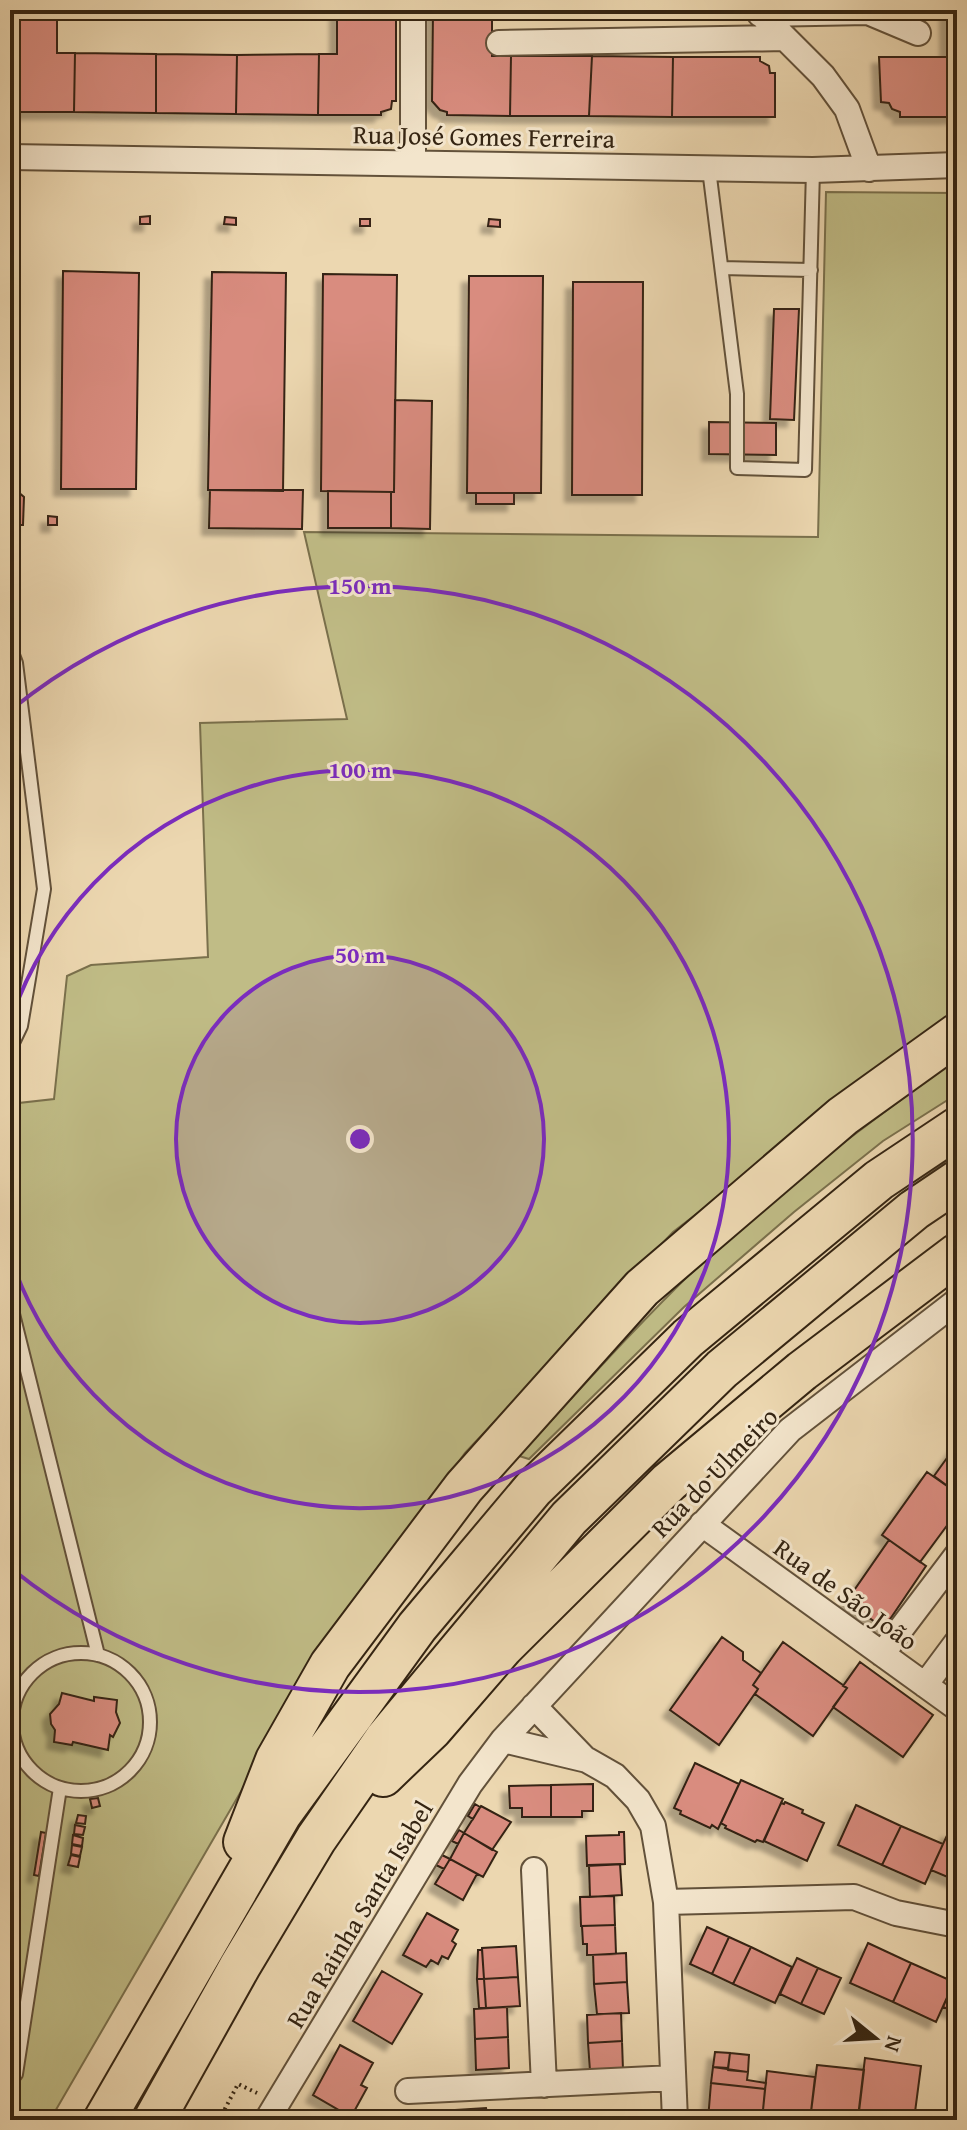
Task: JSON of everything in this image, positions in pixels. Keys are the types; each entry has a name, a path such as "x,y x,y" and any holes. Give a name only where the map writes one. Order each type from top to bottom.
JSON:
{"highway":[{"path":"204,1945 276,1760 330,1665 464,1487 642,1288 843,1116 957,1034"},
{"path":"104,2120 281,1814 417,1627 533,1489 688,1338 879,1180 957,1128"},
{"path":"154,2120 240,1966 316,1839 386,1738 569,1518 722,1369 914,1210 957,1181"},
{"path":"316,1839 432,1729 503,1647 669,1482 802,1371 957,1254"}],"street":[{"path":"413,10 413,161"},
{"path":"758,12 868,12 918,33"},
{"path":"758,12 823,76 847,109 869,169"},
{"path":"499,43 785,38"},
{"name":"Rua José Gomes Ferreira","path":"10,157 413,161 813,170 957,165"},
{"name":"Rua do Ulmeiro","path":"534,1706 790,1430 957,1301"},
{"name":"Rua de São João","path":"702,1524 957,1708"},
{"path":"882,1654 957,1555"},
{"path":"925,1685 957,1642"},
{"path":"534,1706 587,1760 615,1776 638,1800 653,1826 666,1902 675,2120"},
{"name":"Rua Rainha Santa Isabel","path":"272,2112 470,1784 534,1706"},
{"path":"503,1740 587,1760"},
{"path":"534,1870 544,2085"},
{"path":"666,1902 854,1897 896,1913 957,1925"},
{"path":"408,2091 673,2078"}],"lane":[{"path":"709,169 737,394 737,468 805,470 813,170"},
{"path":"722,268 811,270"},
{"path":"10,647 16,663 44,889 21,1026 10,1049"},
{"path":"10,1302 98,1655"},
{"path":"76,1653 98,1655 119,1664 141,1688 151,1720 148,1742 138,1762 123,1778 103,1788 81,1792 60,1788 41,1779 27,1765 17,1748 12,1728 12,1708 22,1687 36,1670 55,1658 76,1653"},
{"path":"10,2082 16,2074 60,1788"}],"path":[{"path":"219,2120 238,2084 272,2112"}],"shaded area":[{"path":"826,192 957,193 957,1014 673,1232 465,1453 304,1683 50,2120 10,2120 10,1104 54,1099 67,976 91,965 208,957 200,723 347,719 304,532 818,537"},
{"path":"957,1058 957,1094 883,1141 794,1212 684,1307 529,1459 519,1456 638,1326 742,1226 832,1151"}],"building":[{"path":"10,10 57,10 57,53 75,53 74,112 12,112"},
{"path":"396,10 396,12 337,12"},
{"path":"492,10 492,12 433,11"},
{"path":"947,10 957,10 957,18 947,18"},
{"path":"433,11 492,12 492,56 511,56 510,116 447,115 432,101"},
{"path":"337,12 396,12 396,101 392,101 391,109 381,112 381,115 318,115 319,54 337,54"},
{"path":"947,18 957,18 957,116 948,117"},
{"path":"75,53 156,54 156,113 74,112"},
{"path":"156,54 237,55 236,114 156,113"},
{"path":"319,54 318,115 236,114 237,55"},
{"path":"511,56 592,56 589,116 510,116"},
{"path":"592,56 673,57 672,117 589,116"},
{"path":"673,57 760,57 760,61 769,66 770,73 775,73 775,117 672,117"},
{"path":"879,57 948,57 948,117 900,117 900,112 892,109 889,103 881,102"},
{"path":"150,216 150,224 140,224 140,217"},
{"path":"225,217 236,218 236,225 224,224"},
{"path":"360,219 370,219 370,226 360,226"},
{"path":"489,219 500,220 500,227 488,226"},
{"path":"63,271 139,273 136,489 61,489"},
{"path":"212,272 286,273 283,491 208,490"},
{"path":"323,274 397,275 394,492 321,491"},
{"path":"469,276 543,276 541,493 467,493"},
{"path":"573,282 643,282 642,495 572,495"},
{"path":"774,309 799,309 794,420 770,419"},
{"path":"10,319 11,319 10,485"},
{"path":"395,400 432,401 430,529 391,528"},
{"path":"709,422 776,423 776,455 709,454"},
{"path":"10,485 24,497 23,525 10,525"},
{"path":"210,490 303,490 302,529 209,528"},
{"path":"328,491 391,492 391,528 328,528"},
{"path":"476,493 514,493 514,504 476,504"},
{"path":"48,516 57,517 57,525 48,525"},
{"path":"957,1444 957,1493 934,1476"},
{"path":"927,1472 957,1493 957,1512 920,1562 882,1535"},
{"path":"889,1540 926,1566 884,1628 846,1602"},
{"path":"722,1637 743,1652 743,1660 761,1673 753,1685 758,1689 719,1745 670,1710"},
{"path":"783,1642 847,1688 813,1736 755,1694 758,1689 753,1685"},
{"path":"860,1662 933,1715 903,1757 833,1707"},
{"path":"62,1693 94,1701 94,1697 117,1700 116,1712 120,1723 113,1737 110,1735 108,1750 73,1742 72,1745 54,1742 55,1730 50,1714 59,1704"},
{"path":"695,1763 739,1784 718,1829 680,1814 681,1811 674,1808"},
{"path":"741,1780 783,1799 763,1842 755,1842 725,1828 721,1823"},
{"path":"593,1784 593,1811 582,1811 582,1817 551,1817 551,1785"},
{"path":"551,1785 551,1817 522,1817 522,1808 510,1808 509,1786"},
{"path":"98,1798 100,1806 92,1808 90,1799"},
{"path":"785,1802 824,1823 807,1861 764,1841 781,1803"},
{"path":"475,1804 480,1807 473,1819 468,1816"},
{"path":"856,1805 901,1826 882,1865 838,1845"},
{"path":"481,1806 511,1822 492,1850 464,1833"},
{"path":"78,1815 86,1816 85,1824 76,1823"},
{"path":"75,1825 85,1827 83,1835 74,1834"},
{"path":"901,1826 943,1844 925,1884 882,1865"},
{"path":"459,1830 464,1833 458,1844 452,1841"},
{"path":"949,1831 957,1835 957,1881 931,1870"},
{"path":"41,1832 46,1833 39,1876 34,1875"},
{"path":"619,1832 624,1832 625,1864 587,1866 586,1836 619,1835"},
{"path":"464,1833 497,1852 483,1877 450,1859"},
{"path":"73,1835 83,1838 82,1846 72,1844"},
{"path":"72,1845 82,1847 80,1856 71,1854"},
{"path":"71,1855 80,1857 78,1867 68,1865"},
{"path":"442,1855 450,1859 444,1869 436,1865"},
{"path":"450,1859 477,1874 463,1900 435,1884"},
{"path":"620,1864 622,1895 590,1897 589,1865"},
{"path":"614,1896 615,1925 581,1926 580,1897"},
{"path":"427,1913 458,1930 452,1941 456,1944 448,1959 442,1956 438,1964 431,1960 426,1967 403,1955"},
{"path":"615,1925 616,1954 587,1955 582,1926"},
{"path":"707,1927 729,1937 712,1974 690,1964"},
{"path":"729,1937 751,1947 733,1984 712,1974"},
{"path":"868,1943 911,1963 893,2002 850,1983"},
{"path":"516,1946 518,1977 484,1979 482,1948"},
{"path":"751,1947 792,1967 775,2003 733,1984"},
{"path":"478,1950 482,1950 484,1979 477,1979"},
{"path":"626,1953 627,1982 594,1984 593,1955"},
{"path":"797,1958 818,1968 801,2004 780,1994"},
{"path":"911,1963 954,1982 936,2022 893,2002"},
{"path":"818,1968 841,1978 824,2014 801,2004"},
{"path":"382,1971 422,1994 392,2044 353,2021"},
{"path":"957,1975 957,2013 943,2007"},
{"path":"518,1977 520,2006 486,2008 484,1979"},
{"path":"477,1979 484,1979 486,2008 479,2008"},
{"path":"627,1982 629,2013 597,2014 594,1984"},
{"path":"507,2007 508,2037 475,2039 474,2009"},
{"path":"621,2013 622,2041 588,2043 587,2015"},
{"path":"508,2037 509,2068 476,2070 475,2039"},
{"path":"622,2041 623,2070 590,2071 588,2043"},
{"path":"340,2045 373,2063 361,2085 367,2088 351,2117 313,2095"},
{"path":"715,2052 730,2053 728,2068 713,2067"},
{"path":"730,2053 749,2055 748,2072 728,2070"},
{"path":"865,2058 921,2066 914,2120 858,2117"},
{"path":"817,2065 864,2070 858,2120 810,2120"},
{"path":"713,2067 748,2072 747,2080 766,2083 765,2089 711,2083"},
{"path":"767,2071 815,2077 810,2120 762,2120"},
{"path":"711,2083 765,2089 762,2120 708,2120"},
{"path":"486,2108 488,2120 457,2120 456,2110"},
{"path":"518,2113 519,2120 488,2120 487,2116"}]}
